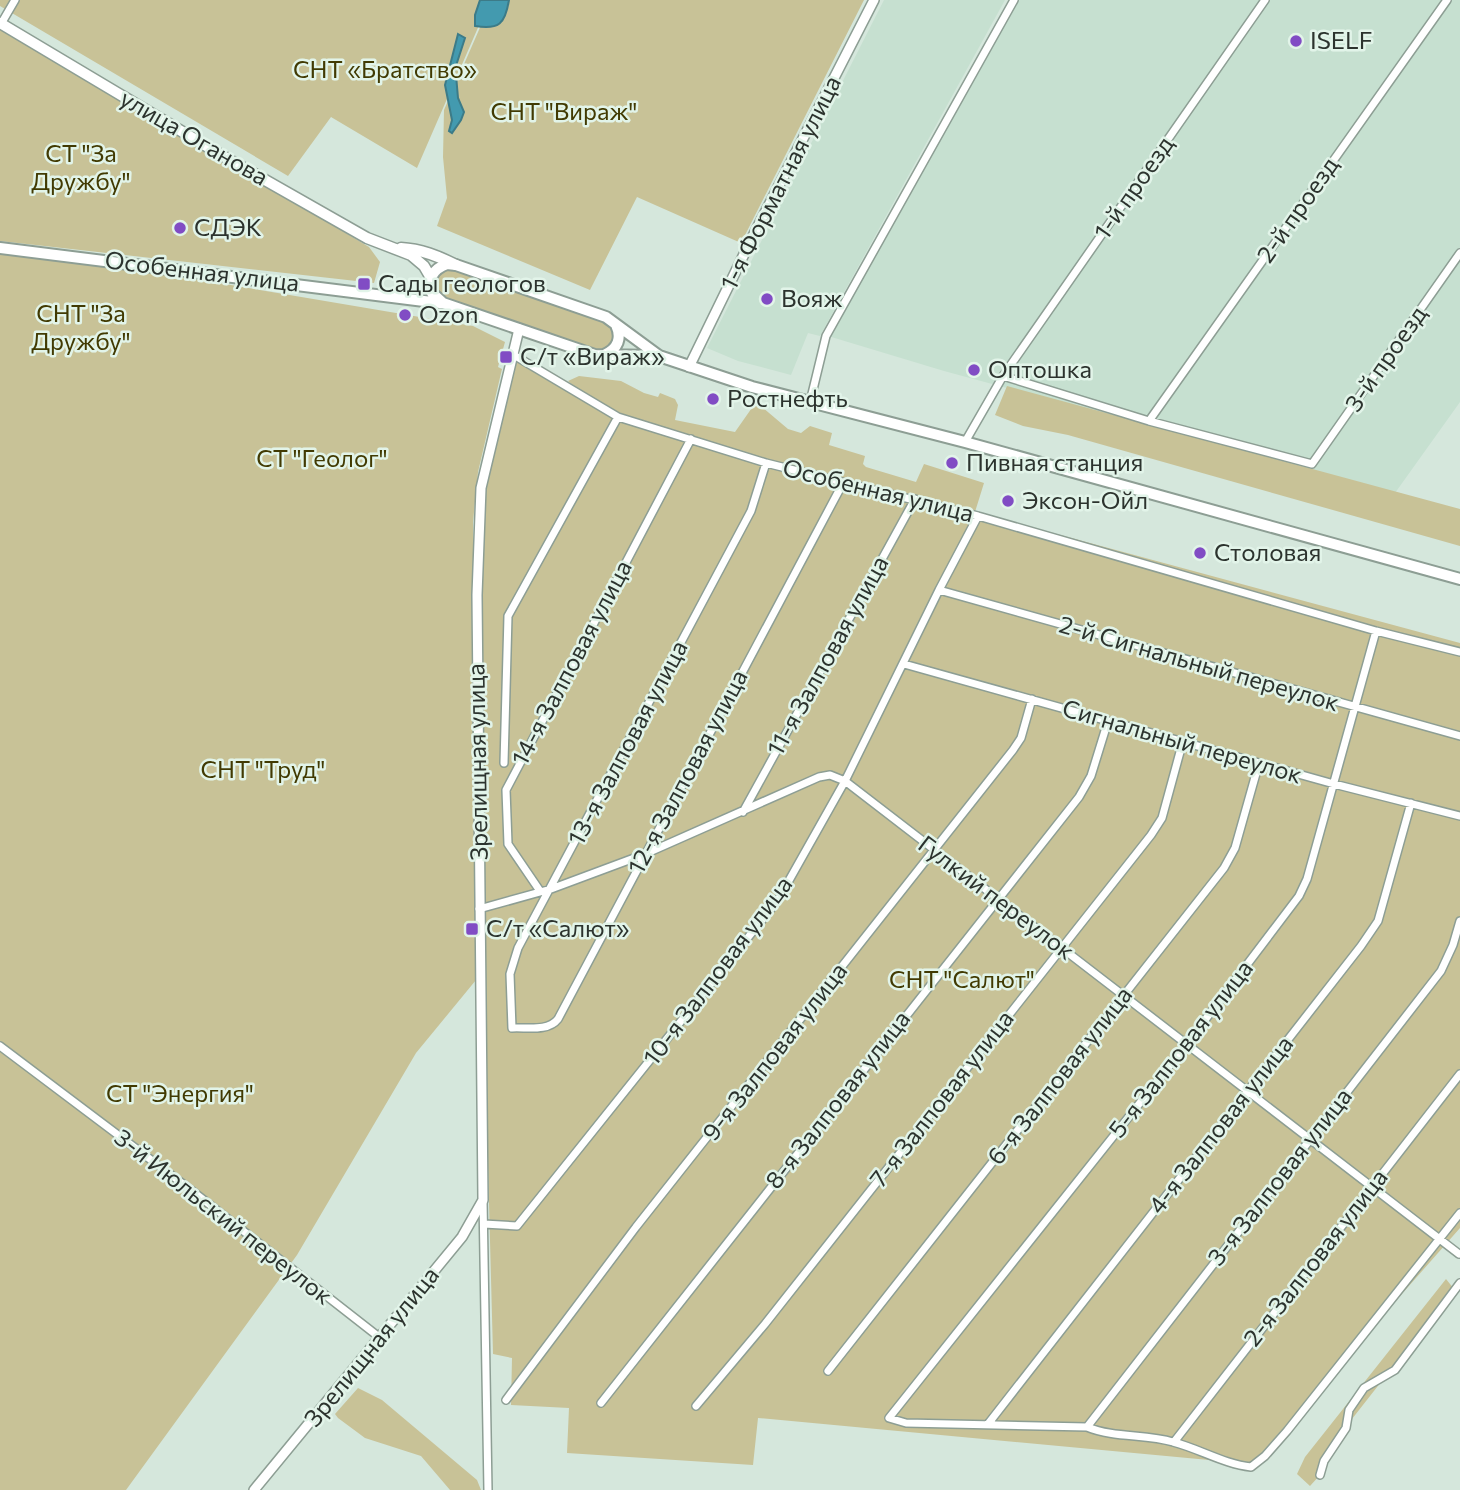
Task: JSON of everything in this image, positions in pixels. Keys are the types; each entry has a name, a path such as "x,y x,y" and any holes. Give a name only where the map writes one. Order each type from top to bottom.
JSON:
{"main road":[{"name":"улица Оганова","path":"1,23 228,159 367,238 419,260 430,280"},
{"name":"Особенная улица","path":"0,248 443,303 595,355 659,356"},
{"name":"улица Оганова","path":"390,248 414,249 439,256 456,265"},
{"path":"405,297 430,280 440,267 456,265 606,317 659,356 752,387 965,442 1460,579"},
{"path":"430,280 432,293 443,303"},
{"path":"604,355 617,346 619,337 616,325"}],"street":[{"path":"1,23 15,0"},
{"name":"1-я Форматная улица","path":"689,367 874,0"},
{"path":"810,402 826,336 1014,0"},
{"name":"1-й проезд","path":"965,442 1003,376 1265,0"},
{"name":"2-й проезд","path":"1149,421 1447,0"},
{"name":"3-й проезд","path":"1149,421 1312,464 1460,253"},
{"name":"Зрелищная улица","path":"488,1490 477,595 481,488 519,329"},
{"name":"Особенная улица","path":"512,354 618,416 766,463 978,516 1377,631 1460,652"},
{"path":"1003,376 1149,421"},
{"path":"504,764 508,616 618,416"},
{"name":"14-я Залповая улица","path":"540,891 508,844 506,790 691,439"},
{"name":"13-я Залповая улица","path":"512,1028 510,974 518,948 751,511 766,463"},
{"name":"12-я Залповая улица","path":"512,1028 546,1027 554,1024 843,483"},
{"name":"11-я Залповая улица","path":"742,812 915,499"},
{"name":"10-я Залповая улица","path":"484,1224 517,1226 778,900 845,781 978,516"},
{"name":"2-й Сигнальный переулок","path":"939,590 1460,736"},
{"name":"5-я Залповая улица","path":"988,1424 906,1423 889,1418 1186,1045 1299,896 1307,879 1377,631"},
{"name":"Сигнальный переулок","path":"904,664 1334,785 1460,816"},
{"name":"9-я Залповая улица","path":"506,1399 636,1227 1021,738 1032,699"},
{"name":"8-я Залповая улица","path":"601,1403 1079,797 1091,776 1108,721"},
{"name":"7-я Залповая улица","path":"696,1406 765,1324 1162,818 1183,741"},
{"name":"6-я Залповая улица","path":"828,1371 1224,868 1235,848 1259,763"},
{"path":"480,909 551,889 645,854 819,777 830,775 845,781"},
{"name":"Гулкий переулок","path":"845,781 1460,1255"},
{"name":"4-я Залповая улица","path":"988,1424 1378,921 1411,803"},
{"name":"3-я Залповая улица","path":"1087,1427 1441,971 1460,921"},
{"name":"3-й Июльский переулок","path":"0,1046 191,1190 379,1337"},
{"name":"2-я Залповая улица","path":"1174,1442 1460,1074"},
{"name":"Зрелищная улица","path":"254,1490 462,1237 475,1219 483,1200"},
{"path":"988,1424 1087,1427 1100,1432 1174,1442 1233,1464 1251,1466 1265,1456 1287,1431 1460,1213"},
{"path":"1321,1475 1324,1461 1346,1428 1349,1410 1364,1388 1395,1370 1460,1283"}],"shaded area":[{"path":"884,0 1005,0 820,336 808,333 791,375 738,361 707,348"},
{"path":"1018,0 1460,0 1460,402 1395,493 944,371 828,336"}],"green space":[{"name":"СНТ «Братство»","path":"0,0 490,0 417,168 331,117 288,176 0,6"},
{"name":"СНТ \"Вираж\"","path":"492,0 864,0 741,243 637,197 590,290 437,226 447,198 443,157 444,110"},
{"name":"СТ \"За Дружбу\"","path":"0,25 369,247 380,262 374,283 0,241"},
{"path":"0,253 160,273 473,326 505,342 498,367 502,369 478,472 473,522 477,783 476,980 416,1053 297,1255 126,1490 0,1490"},
{"path":"446,270 605,322 612,331 611,344 596,350 442,297 437,289 436,279"},
{"name":"СНТ \"Салют\"","path":"516,354 577,389 568,381 579,376 621,381 644,393 658,397 660,393 675,399 678,405 675,420 735,432 756,402 788,429 801,433 810,426 832,433 829,445 865,456 863,464 866,467 916,482 924,464 984,483 975,512 1460,643 1460,1228 1252,1464 758,1418 753,1465 567,1453 569,1408 511,1405 512,1358 493,1354 483,975 481,614 486,477"},
{"path":"1007,386 1460,509 1460,546 1068,435 1023,426 995,415"},
{"path":"1446,1279 1454,1289 1319,1461 1320,1475 1310,1486 1297,1474 1305,1457"},
{"path":"358,1388 382,1400 477,1480 481,1490 450,1490 421,1456 365,1438 338,1418 335,1414"}],"water":[{"path":"480,0 509,0 500,24 490,27 475,26"},
{"path":"458,34 465,38 453,75 456,75 458,98 464,112 452,133 449,131 452,120 445,85"}],"place":[{"name":"ISELF","path":"1296,41"},
{"name":"СДЭК","path":"180,228"},
{"name":"Сады геологов","path":"364,284"},
{"name":"Вояж","path":"767,299"},
{"name":"Ozon","path":"405,315"},
{"name":"С/т «Вираж»","path":"506,357"},
{"name":"Оптошка","path":"974,370"},
{"name":"Ростнефть","path":"713,399"},
{"name":"Пивная станция","path":"952,463"},
{"name":"Эксон-Ойл","path":"1008,501"},
{"name":"Столовая","path":"1200,553"},
{"name":"С/т «Салют»","path":"472,929"}],"park label":[{"name":"СНТ \"За Дружбу\"","path":"81,328"},
{"name":"СТ \"Геолог\"","path":"322,459"},
{"name":"СНТ \"Труд\"","path":"263,770"},
{"name":"СТ \"Энергия\"","path":"180,1094"}]}
